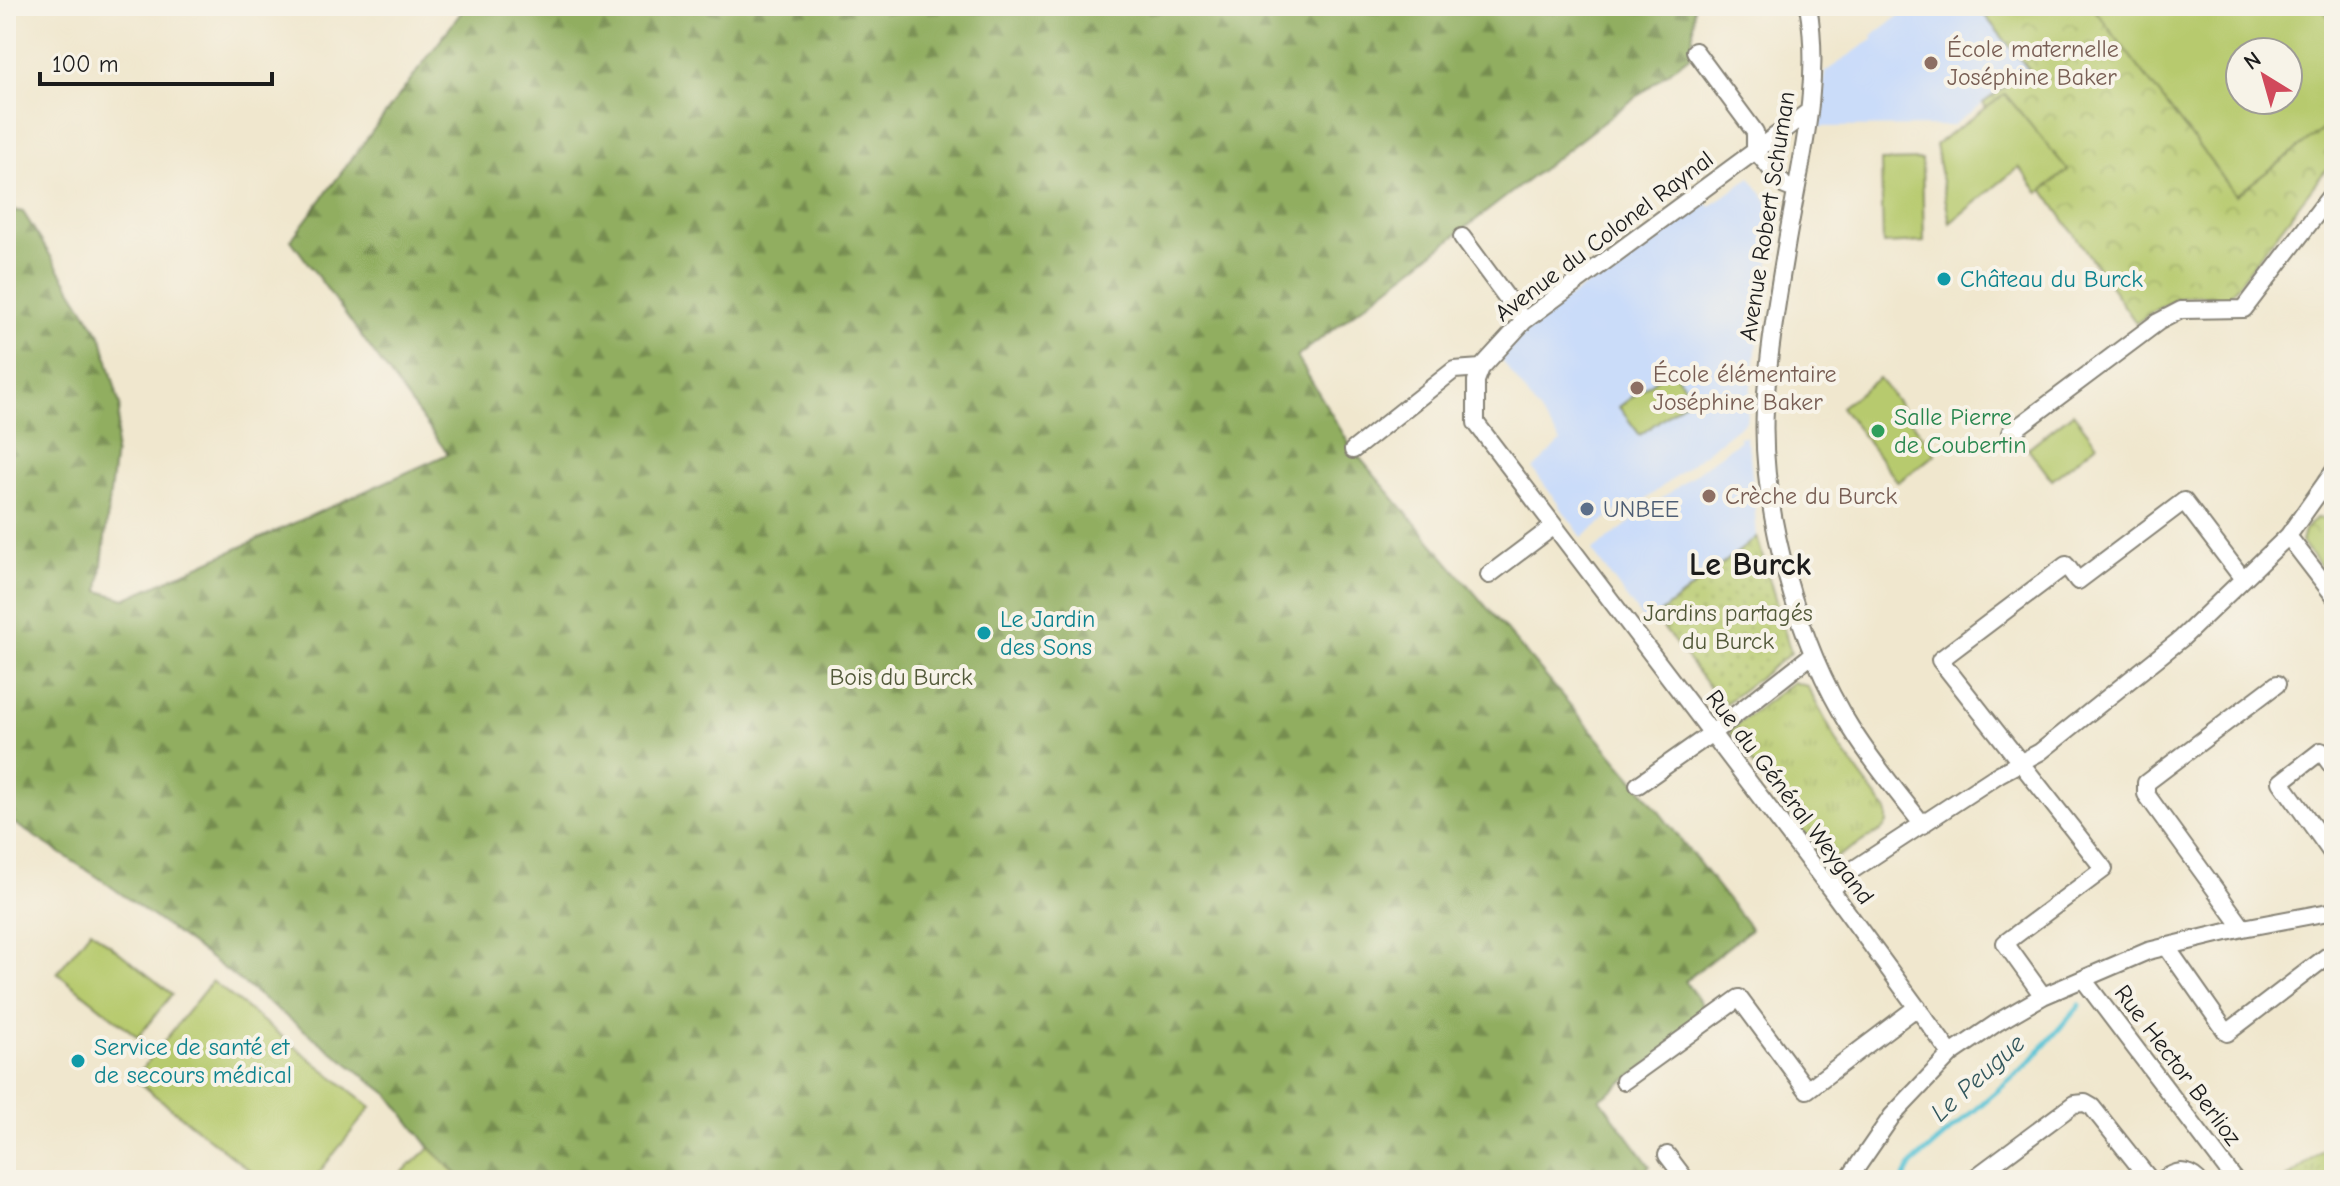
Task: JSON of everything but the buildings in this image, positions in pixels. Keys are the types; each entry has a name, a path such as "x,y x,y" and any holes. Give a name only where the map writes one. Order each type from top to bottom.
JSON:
{"street":[{"name":"Avenue Robert Schuman","path":"1808,6 1813,36 1808,112 1771,342 1765,411 1765,446 1775,524 1812,655 1849,726 1923,825"},
{"path":"1695,51 1755,132 1755,150 1785,186 1795,190"},
{"name":"Avenue du Colonel Raynal","path":"1481,368 1524,321 1808,112"},
{"path":"2010,433 2158,322 2181,310 2244,309 2334,191"},
{"path":"1462,237 1524,321"},
{"path":"1353,450 1454,370 1481,368"},
{"name":"Rue du Général Weygand","path":"1481,368 1476,381 1476,423 1831,890 1951,1054"},
{"path":"1831,890 1851,871 1999,774 2021,763 2079,722 2181,639 2288,536 2334,471"},
{"path":"2043,996 2005,943 2104,869 1940,660 2066,565 2078,581 2184,501 2243,579"},
{"path":"1489,575 1554,526"},
{"path":"2288,536 2334,596"},
{"path":"1638,785 1712,733 1812,655"},
{"path":"2243,928 2146,794 2146,783 2277,684"},
{"path":"2334,769 2321,751 2281,782 2334,856"},
{"path":"1848,1180 1892,1116 1951,1054 2043,996 2148,951 2243,928 2334,911"},
{"path":"2166,946 2227,1033 2334,951"},
{"name":"Rue Hector Berlioz","path":"2083,979 2235,1180"},
{"path":"1624,1081 1739,998 1807,1090 1917,1007"},
{"path":"1972,1180 2074,1104 2085,1103 2092,1107 2150,1180"},
{"path":"1667,1155 1686,1180"},
{"path":"2162,1180 2176,1171 2185,1171 2198,1180"}],"shaded area":[{"name":"École maternelle Joséphine Baker","path":"1912,6 1977,6 2029,70 1952,126 1818,127 1825,72 1874,38 1872,36"},
{"name":"École élémentaire Joséphine Baker","path":"1750,177 1776,213 1746,421 1636,507 1631,501 1582,537 1533,469 1561,442 1498,355 1537,321 1704,200 1710,207"},
{"name":"Crèche du Burck","path":"1745,436 1750,454 1757,537 1646,624 1592,551 1740,440 1738,437"}],"green space":[{"name":"Bois du Burck","path":"466,6 1694,6 1692,54 1297,357 1353,450 1638,785 1751,929 1685,981 1711,1017 1600,1099 1650,1166 1632,1180 463,1180 430,1148 389,1095 206,955 99,878 6,818 6,209 23,212 102,338 120,406 99,591 125,599 448,454 291,240"},
{"path":"1977,6 2334,6 2334,159 2227,299 2198,295 2178,298 2136,323 1983,103 2029,70"},
{"path":"2092,6 2320,6 2334,24 2334,121 2236,195"},
{"path":"2005,94 2068,170 2039,193 2019,167 1950,223 1935,145"},
{"path":"1922,160 1924,242 1883,244 1881,161"},
{"path":"1671,368 1692,396 1640,435 1619,407"},
{"path":"1879,378 1936,454 1898,482 1841,407"},
{"path":"2073,413 2097,444 2052,480 2028,448"},
{"path":"2316,518 2326,519 2334,527 2332,582 2302,542 2305,530"},
{"name":"Jardins partagés du Burck","path":"1757,537 1791,653 1723,705 1655,617"},
{"path":"1793,682 1807,686 1841,749 1887,811 1887,823 1883,829 1830,861 1817,852 1729,731"},
{"path":"91,930 172,994 138,1037 57,973"},
{"path":"212,981 371,1107 313,1180 262,1180 134,1079"},
{"path":"2334,1142 2334,1180 2284,1180"},
{"path":"430,1148 463,1180 393,1180"}],"waterway":[{"name":"Le Peugue","path":"1903,1180 1912,1164 2027,1065 2080,1005"}],"place":[{"name":"École maternelle Joséphine Baker","path":"1931,63"},
{"name":"Château du Burck","path":"1944,279"},
{"name":"École élémentaire Joséphine Baker","path":"1637,388"},
{"name":"Salle Pierre de Coubertin","path":"1878,431"},
{"name":"Crèche du Burck","path":"1709,496"},
{"name":"UNBEE","path":"1587,509"},
{"name":"Le Jardin des Sons","path":"984,633"},
{"name":"Service de santé et de secours médical","path":"78,1061"}],"district":[{"name":"Le Burck","path":"1750,564"}]}
